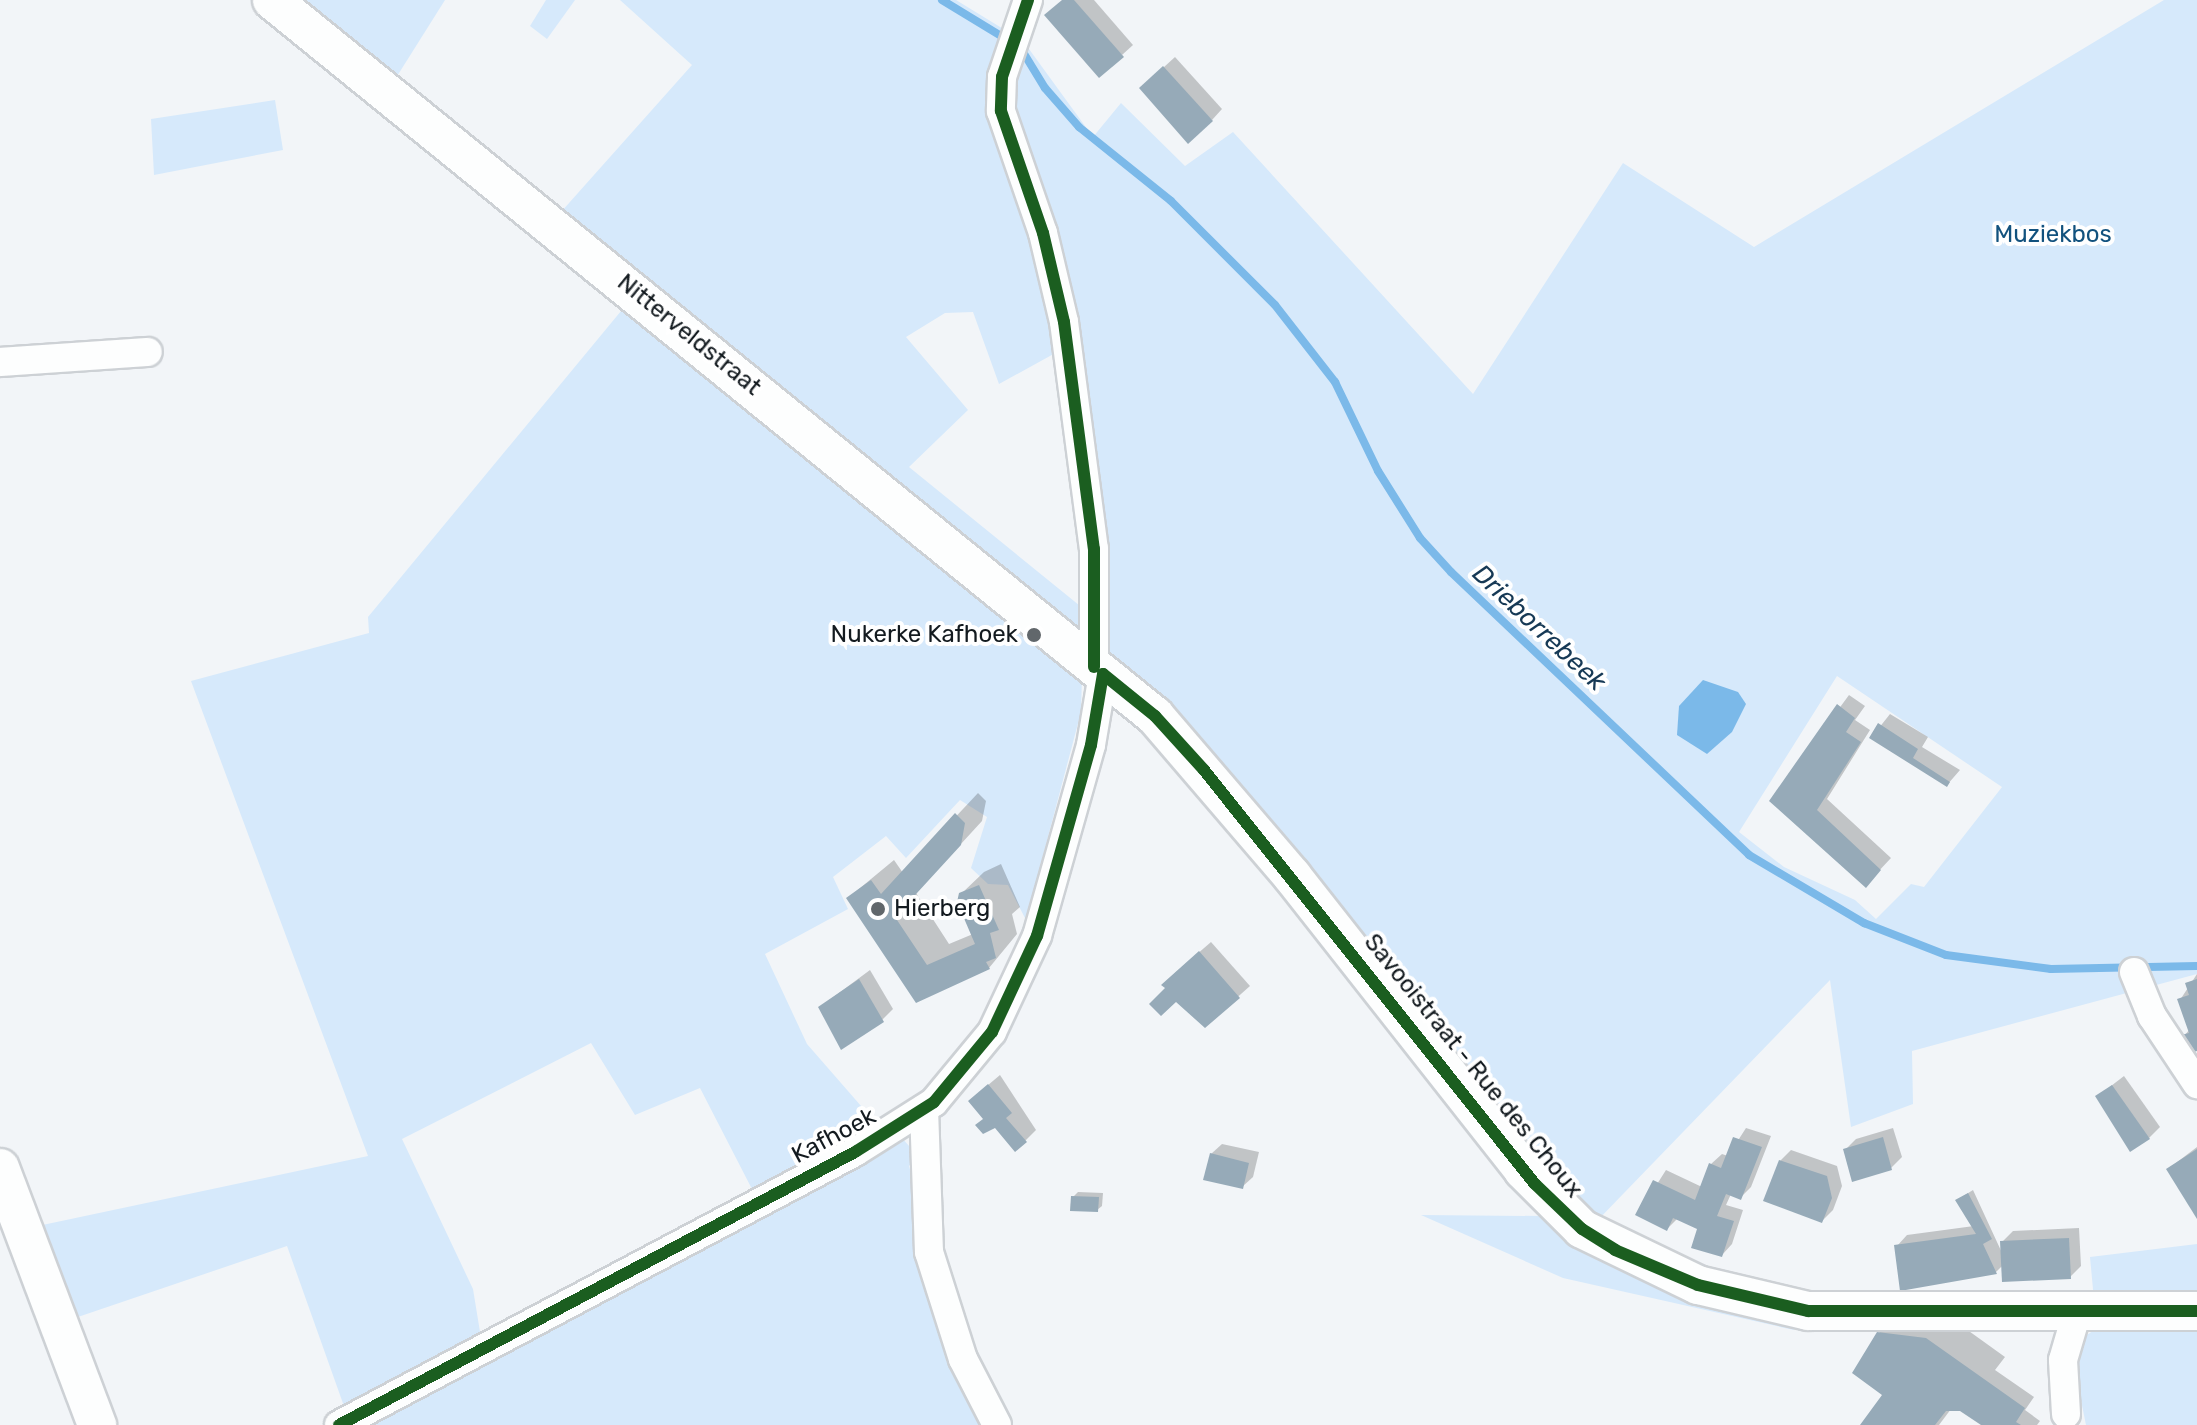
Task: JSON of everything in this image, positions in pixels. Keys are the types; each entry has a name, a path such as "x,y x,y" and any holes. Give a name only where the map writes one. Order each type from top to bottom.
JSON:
{"main road":[{"name":"Nitterveldstraat","path":"272,0 1099,670"},
{"name":"Savooistraat - Rue des Choux","path":"1099,670 1155,716 1204,770 1523,1170 1582,1229 1698,1285 1808,1311 2197,1311"},
{"path":"0,1168 97,1425"}],"street":[{"path":"1028,0 1002,77 1001,111 1043,233 1064,322 1094,549 1099,670"},
{"path":"0,362 148,352"},
{"name":"Kafhoek","path":"339,1425 855,1152 924,1109 992,1032 1037,936 1091,745 1099,670"},
{"path":"2134,972 2152,1016 2197,1084"},
{"path":"924,1109 929,1252 963,1359 997,1425"},
{"path":"2066,1414 2063,1360 2077,1312"}],"green space":[{"path":"297,0 445,0 394,81"},
{"path":"546,0 575,0 547,39 530,26"},
{"path":"620,0 956,0 1005,30 993,81 1037,243 1059,351 999,384 973,312 945,313 906,337 968,410 909,467 1090,614 1090,642 561,212 692,65"},
{"name":"Muziekbos","path":"2164,0 2197,0 2197,974 1912,1051 1913,1104 1851,1127 1830,980 1595,1223 1575,1211 1107,653 1102,568 1010,115 1021,38 1093,137 1121,103 1185,166 1233,132 1473,394 1623,163 1754,247","holes":["1837,676 2002,787 1924,887 1911,884 1876,919 1855,900 1784,867 1739,832"]},
{"path":"275,100 283,150 154,175 151,119"},
{"path":"626,305 1082,676 1081,712 1026,920 1008,885 988,884 971,868 987,817 960,800 906,858 886,836 833,877 848,909 765,954 807,1044 875,1122 754,1193 700,1088 635,1115 591,1043 402,1139 473,1289 481,1338 345,1409 287,1246 72,1319 33,1227 368,1156 191,681 369,633 368,617"},
{"path":"901,1137 918,1156 909,1166 990,1425 369,1425"},
{"path":"1421,1215 1540,1216 1581,1252 1793,1317 1794,1330 1563,1278"},
{"path":"2197,1244 2197,1295 2094,1300 2090,1257"},
{"path":"2197,1328 2197,1425 2086,1425 2076,1376 2085,1336 2093,1331"}],"water":[{"path":"1703,680 1738,692 1746,704 1732,732 1707,754 1677,735 1679,706"}],"building":[{"path":"1062,0 1074,0 1124,57 1099,78 1044,15"},
{"path":"1163,66 1213,121 1188,144 1139,88"},
{"path":"1837,704 1855,718 1846,732 1861,742 1817,810 1881,870 1866,888 1769,801"},
{"path":"1878,723 1918,749 1913,758 1950,782 1947,787 1869,738"},
{"name":"Hierberg","path":"955,813 965,823 961,845 895,917 927,965 975,944 957,902 959,893 979,885 999,930 990,933 996,958 986,962 990,969 916,1003 846,898 871,880 881,894"},
{"path":"1199,951 1240,998 1205,1028 1176,1002 1161,1016 1149,1004 1165,988 1161,985"},
{"path":"859,979 884,1022 841,1050 818,1007"},
{"path":"2197,979 2197,1051 2188,1054 2181,1035 2189,1033 2177,999 2189,995 2185,983"},
{"path":"988,1084 1012,1113 1006,1118 1027,1142 1015,1152 995,1128 983,1134 975,1125 983,1119 968,1101"},
{"path":"2112,1085 2150,1139 2130,1152 2095,1096"},
{"path":"1733,1137 1762,1147 1741,1200 1726,1194 1717,1216 1734,1221 1722,1257 1691,1248 1697,1229 1673,1218 1667,1231 1635,1215 1653,1180 1695,1200 1709,1163 1721,1168"},
{"path":"1883,1137 1892,1170 1852,1182 1843,1149"},
{"path":"2197,1149 2197,1219 2166,1169"},
{"path":"1210,1153 1249,1163 1243,1189 1203,1180"},
{"path":"1779,1160 1827,1176 1832,1198 1822,1223 1763,1201"},
{"path":"1968,1193 1992,1239 1983,1244 1997,1274 1900,1291 1894,1245 1976,1234 1955,1200"},
{"path":"1071,1196 1099,1197 1098,1212 1070,1211"},
{"path":"2069,1238 2071,1279 2002,1282 2000,1241"},
{"path":"1877,1332 1926,1338 2025,1408 2016,1422 2021,1425 1981,1425 1960,1411 1946,1411 1935,1425 1860,1425 1882,1395 1852,1373"}],"waterway":[{"name":"Drieborrebeek","path":"942,0 1001,36"},
{"name":"Drieborrebeek","path":"1023,52 1045,88 1079,127 1171,201 1275,305 1335,382 1378,471 1420,538 1451,572 1749,855 1864,923 1946,955 2051,969 2197,966"}],"cycle path":[{"path":"1028,0 1002,77 1001,111 1043,233 1064,322 1094,549 1094,667"},
{"path":"1103,674 1155,716 1204,770 1535,1184 1582,1229 1615,1250 1698,1285 1808,1311 2197,1311"},
{"path":"339,1425 855,1152 934,1102 992,1032 1037,936 1091,745 1103,674"}],"place":[{"name":"Nukerke Kafhoek","path":"1034,635"},
{"name":"Hierberg","path":"878,909"}]}
